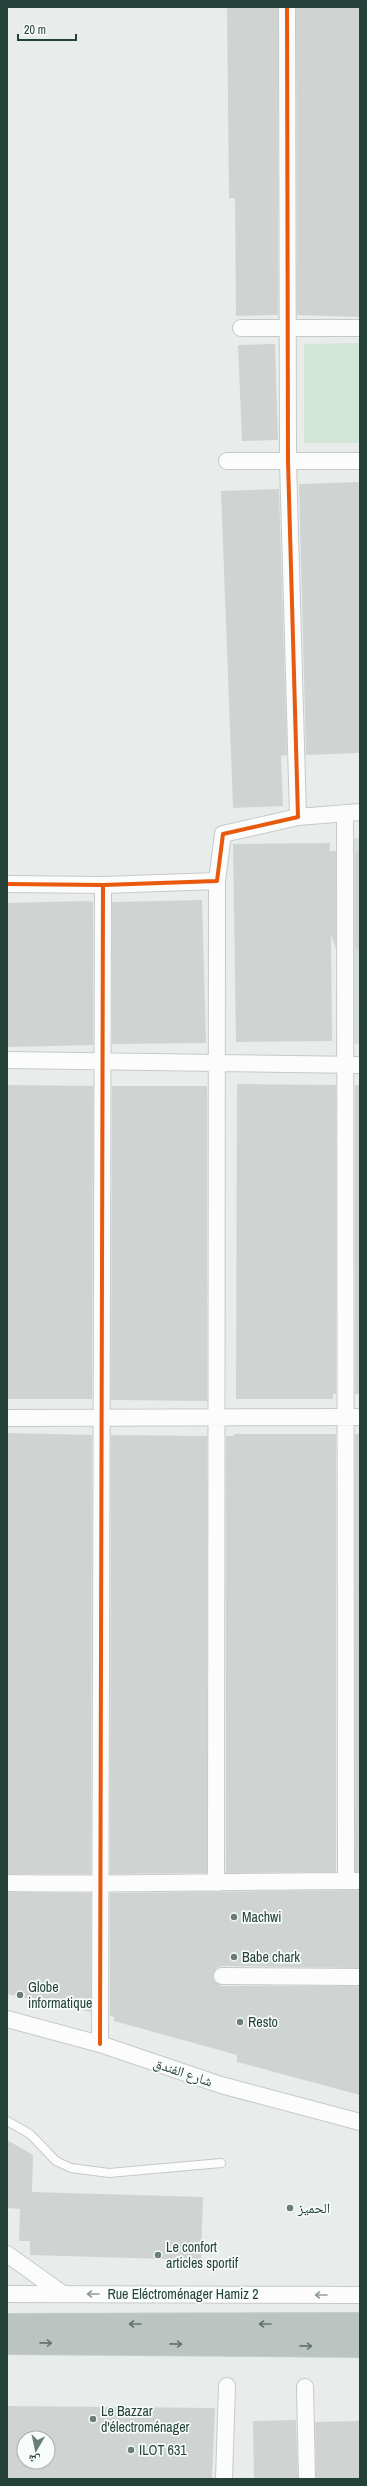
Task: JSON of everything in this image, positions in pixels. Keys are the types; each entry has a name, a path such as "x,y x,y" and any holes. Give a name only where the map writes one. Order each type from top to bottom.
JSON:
{"highway":[{"path":"7,2325 360,2324"},
{"path":"7,2343 360,2346"}],"street":[{"path":"287,7 288,461 298,817"},
{"path":"241,328 360,328"},
{"path":"227,461 360,461"},
{"path":"7,1883 99,1884 353,1881 352,1417 344,1064 352,813 298,817 223,834 217,881 216,1882"},
{"path":"7,884 103,885 217,881"},
{"path":"100,2044 99,1884 103,885"},
{"path":"7,1060 360,1065"},
{"path":"7,1418 352,1417"},
{"path":"222,1976 360,1977"},
{"name":"شارع الفندق","path":"7,2019 100,2044 221,2084 360,2122"},
{"path":"7,2254 63,2294"},
{"name":"Rue Eléctroménager Hamiz 2","path":"7,2294 360,2295"},
{"path":"224,2479 227,2386"},
{"path":"305,2387 307,2479"}],"lane":[{"path":"7,2121 34,2138 56,2161 71,2168 109,2173 221,2163"}],"shaded area":[{"path":"351,838 360,838 360,1044 353,1044"}],"green space":[{"path":"360,343 360,443 304,443 304,344"}],"building":[{"path":"227,7 278,7 278,315 236,316 235,198 229,198"},
{"path":"296,7 360,7 360,317 297,315"},
{"path":"275,344 278,440 242,441 238,345"},
{"path":"360,482 360,753 306,755 299,484"},
{"path":"279,489 287,755 281,756 283,806 233,808 221,491"},
{"path":"330,843 330,851 336,851 336,949 331,934 332,1041 236,1042 233,844"},
{"path":"355,852 360,852 360,950 355,949"},
{"path":"202,900 206,1043 112,1044 112,902"},
{"path":"93,902 93,1045 7,1047 7,903"},
{"path":"237,1084 336,1085 336,1394 333,1394 333,1399 236,1399"},
{"path":"7,1085 93,1086 92,1399 7,1399"},
{"path":"355,1085 360,1085 360,1394 355,1394"},
{"path":"112,1086 207,1086 207,1401 111,1400"},
{"path":"7,1433 92,1435 91,1874 7,1874"},
{"path":"234,1434 336,1434 336,1872 226,1873 226,1436 234,1436"},
{"path":"355,1434 360,1434 360,1872 355,1872"},
{"path":"111,1435 207,1436 207,1873 110,1874"},
{"path":"360,1890 360,1968 222,1966 217,1968 213,1976 214,1981 222,1986 360,1986 360,2095 237,2062 237,2055 114,2021 114,2017 110,2016 110,1893"},
{"path":"7,1892 91,1893 91,2012 7,1994"},
{"path":"7,2140 33,2155 32,2192 203,2197 201,2260 30,2255 30,2241 19,2241 20,2209 7,2208"},
{"name":"ILOT 631","path":"7,2406 215,2408 212,2479 7,2479"},
{"path":"296,2420 298,2479 254,2479 253,2421"},
{"path":"360,2421 360,2479 316,2479 315,2422"}],"cycle path":[{"path":"7,884 103,885 217,881 223,834 298,817 288,461 287,7"},
{"path":"100,2044 103,885"}],"place":[{"name":"Machwi","path":"234,1917"},
{"name":"Babe chark","path":"234,1957"},
{"name":"Globe informatique","path":"20,1995"},
{"name":"Resto","path":"240,2022"},
{"name":"الحميز","path":"290,2208"},
{"name":"Le confort articles sportif","path":"158,2255"},
{"name":"Le Bazzar d'électroménager","path":"93,2419"},
{"name":"ILOT 631","path":"131,2450"}]}
